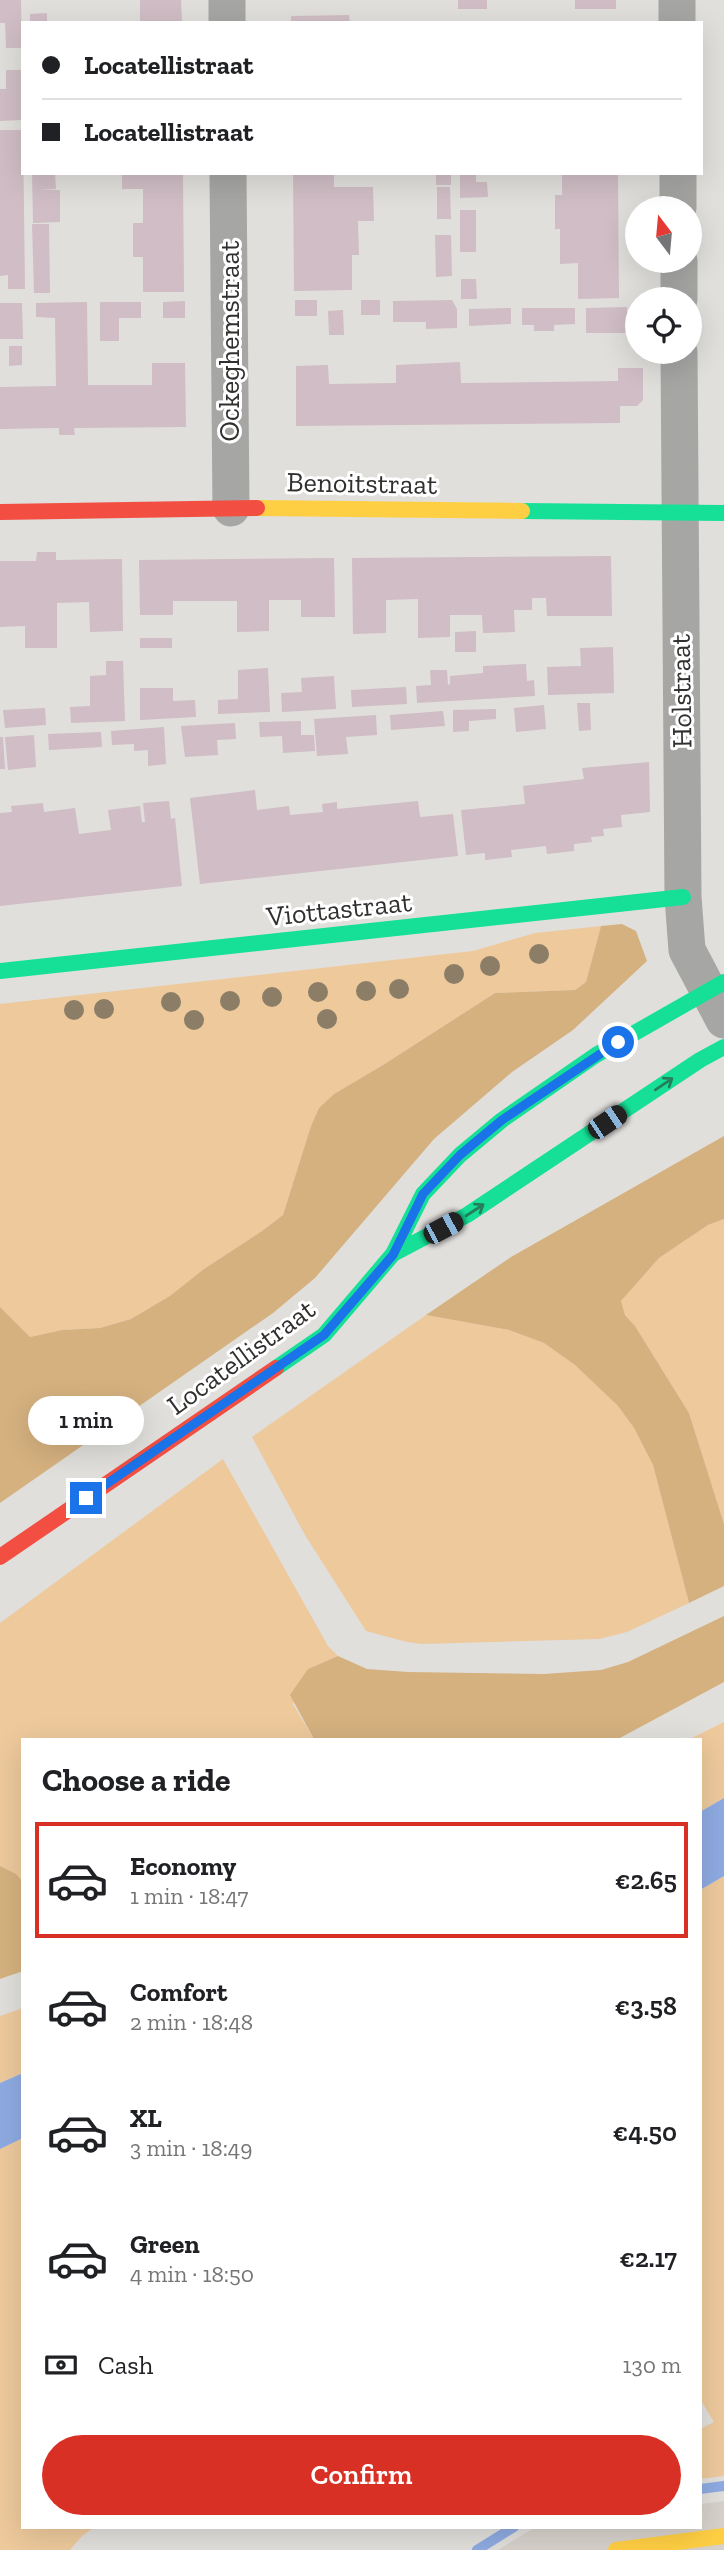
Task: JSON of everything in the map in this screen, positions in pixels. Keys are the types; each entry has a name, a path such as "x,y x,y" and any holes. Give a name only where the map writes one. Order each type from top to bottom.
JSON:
{"street":[{"path":"227,0 227,21"},
{"path":"677,0 677,21"},
{"name":"Ockeghemstraat","path":"228,175 231,508"},
{"path":"678,175 678,196"},
{"name":"Holstraat","path":"679,364 684,897 687,950 718,997"},
{"name":"Benoitstraat","path":"0,512 231,508 724,513"},
{"name":"Viottastraat","path":"0,971 684,897"},
{"name":"Locatellistraat","path":"0,1557 324,1335 393,1255 423,1194 460,1155 502,1120 596,1055 718,997"},
{"name":"Locatellistraat","path":"393,1255 467,1215 699,1060 724,1047"},
{"path":"616,2550 724,2536"}],"shaded area":[{"path":"622,924 636,931 647,961 573,1030 512,1072 434,1139 315,1278 273,1313 0,1503 0,1307 30,1337 62,1330 100,1328 131,1319 170,1296 204,1269 283,1215 311,1126 319,1108 334,1094 495,993 575,990 586,982 601,926"},
{"path":"601,926 586,982 575,990 495,993 334,1094 319,1108 311,1126 283,1215 204,1269 171,1296 131,1319 100,1328 62,1330 30,1337 0,1307 0,1004 473,951 535,933"},
{"path":"724,1136 724,1219 708,1225 659,1258 621,1301 625,1315 635,1326 689,1413 724,1524 724,1586 689,1603 653,1465 634,1428 618,1406 575,1365 544,1343 509,1330 426,1315 511,1257"},
{"path":"724,1219 724,1524 689,1413 635,1326 625,1315 621,1301 659,1258 708,1225"},
{"path":"426,1315 509,1330 544,1343 575,1365 618,1406 634,1428 653,1465 689,1603 627,1632 599,1639 422,1644 366,1631 305,1535 252,1437"},
{"path":"223,1459 328,1646 338,1656 308,1669 293,1704 313,1738 21,1738 21,1880 0,1866 0,1623"},
{"path":"724,1616 724,1682 620,1738 313,1738 290,1695 308,1669 338,1656 367,1669 408,1672 544,1674 601,1670 628,1662"},
{"path":"724,1722 724,1798 702,1811 702,1738 692,1738"},
{"path":"0,1866 21,1880 21,1972 0,1979"},
{"path":"724,1876 724,2476 702,2479 702,2428 714,2422 702,2402 702,1889"},
{"path":"21,2009 21,2074 0,2083 0,2016"},
{"path":"21,2139 21,2529 92,2529 70,2550 0,2550 0,2149"},
{"path":"724,2501 724,2550 498,2550 532,2529 702,2529 702,2504"}],"water":[{"path":"724,1798 724,1876 702,1889 702,1811"},
{"path":"21,2074 21,2139 0,2149 0,2083"}],"building":[{"path":"0,0 21,0 21,48 6,48 5,23 0,23"},
{"path":"140,0 181,0 182,21 140,21"},
{"path":"458,0 487,0 487,9 458,9"},
{"path":"575,0 616,0 616,9 575,9"},
{"path":"47,13 47,21 30,21 30,14"},
{"path":"349,15 350,21 291,21 291,16"},
{"path":"6,70 21,70 21,120 0,121 0,89 6,89"},
{"path":"0,130 21,130 25,289 8,289 8,275 0,276"},
{"path":"32,175 55,175 56,189 39,190 60,190 60,222 33,223"},
{"path":"122,175 183,175 184,292 143,292 143,257 133,257 133,223 143,223 143,189 122,189"},
{"path":"293,175 334,175 334,187 373,187 374,221 358,221 359,255 352,255 352,290 294,291"},
{"path":"436,175 451,175 451,185 436,185"},
{"path":"460,175 476,175 476,182 487,182 488,197 460,198"},
{"path":"562,175 618,175 619,298 578,299 578,263 560,264 560,229 555,229 555,195 562,195"},
{"path":"437,187 450,187 451,219 437,219"},
{"path":"460,210 476,210 476,252 460,252"},
{"path":"32,224 49,224 50,293 34,293"},
{"path":"435,235 451,235 452,276 436,277"},
{"path":"461,279 476,279 477,299 461,299"},
{"path":"295,300 317,300 317,316 295,316"},
{"path":"361,300 380,300 380,315 361,315"},
{"path":"452,300 457,309 457,328 426,329 426,322 393,322 393,301"},
{"path":"185,301 185,318 163,318 163,302"},
{"path":"87,302 88,385 152,385 152,363 185,363 186,427 74,428 75,435 59,435 59,428 0,429 0,387 56,386 55,318 36,317 36,303"},
{"path":"100,302 141,302 141,318 119,318 119,341 100,341"},
{"path":"0,303 22,303 23,339 0,339"},
{"path":"625,307 625,333 586,333 586,308"},
{"path":"511,308 511,324 469,326 469,309"},
{"path":"522,308 575,308 575,324 554,325 554,331 534,331 534,325 522,325"},
{"path":"343,310 344,335 329,335 328,311"},
{"path":"9,346 22,346 22,365 9,366"},
{"path":"460,362 461,383 618,381 618,368 643,368 643,400 637,406 620,406 620,423 296,426 296,366 328,365 329,384 396,383 396,365"},
{"path":"37,552 56,552 56,560 122,559 123,631 90,632 89,602 57,603 57,648 25,648 25,626 0,627 0,561 36,561"},
{"path":"611,556 612,616 547,616 546,598 532,598 532,610 514,610 515,632 483,633 482,615 450,615 450,637 418,638 418,599 386,600 386,633 353,634 352,558"},
{"path":"334,558 335,617 301,617 301,600 269,600 269,631 237,632 237,601 173,601 173,615 140,615 139,560"},
{"path":"476,631 476,652 455,652 455,632"},
{"path":"140,638 172,638 172,648 140,648"},
{"path":"613,647 614,693 548,695 547,667 581,666 580,648"},
{"path":"106,661 123,661 125,721 71,723 70,707 90,706 90,676 106,675"},
{"path":"526,664 527,681 534,680 535,696 417,703 416,686 431,685 430,670 447,670 448,685 450,676 483,673 483,666"},
{"path":"268,668 270,712 218,714 218,700 238,699 238,670"},
{"path":"334,676 336,709 282,712 281,693 302,692 301,678"},
{"path":"406,687 407,704 352,707 351,690"},
{"path":"140,688 173,688 173,701 195,700 196,717 140,720"},
{"path":"577,703 590,703 591,730 579,731"},
{"path":"544,705 546,729 516,732 514,708"},
{"path":"45,708 46,725 5,728 3,710"},
{"path":"496,709 496,719 469,721 469,731 453,732 453,710"},
{"path":"443,711 445,726 391,730 390,715"},
{"path":"376,715 377,735 346,737 348,754 317,756 314,719"},
{"path":"301,721 301,735 314,735 315,751 283,753 282,736 260,737 259,722"},
{"path":"235,723 236,739 217,740 218,755 185,757 181,726"},
{"path":"164,727 166,764 148,766 148,750 134,751 134,744 112,745 111,731"},
{"path":"101,732 102,747 49,750 48,734"},
{"path":"34,735 36,767 8,770 5,737"},
{"path":"0,737 3,737 5,769 0,769"},
{"path":"649,762 650,812 621,815 622,827 603,829 604,836 591,837 592,842 574,844 574,851 547,854 546,846 511,850 512,857 485,860 485,853 466,855 461,810 525,804 523,786 584,779 582,768"},
{"path":"255,790 257,810 289,806 290,815 323,812 322,804 337,802 337,809 418,801 420,817 453,814 458,856 200,884 190,798"},
{"path":"169,801 171,819 175,818 182,886 0,906 0,813 12,812 11,806 43,803 44,812 75,808 79,834 111,830 108,810 140,806 142,822 145,822 143,803"}],"waterway":[{"path":"702,2489 724,2486"},
{"path":"477,2550 511,2529"}],"traffic: fast":[{"path":"522,511 724,513"},
{"path":"0,971 683,897"},
{"path":"276,1368 324,1335 393,1254 423,1194 460,1155 502,1120 596,1055 724,982"},
{"path":"393,1254 467,1215 700,1060 724,1047"}],"traffic: slow":[{"path":"257,508 522,511"},
{"path":"616,2550 724,2536"}],"traffic: jam":[{"path":"0,512 257,508"},
{"path":"0,1557 276,1368"}],"route":[{"path":"86,1498 324,1335 393,1255 423,1194 460,1155 502,1120 618,1042"}]}
